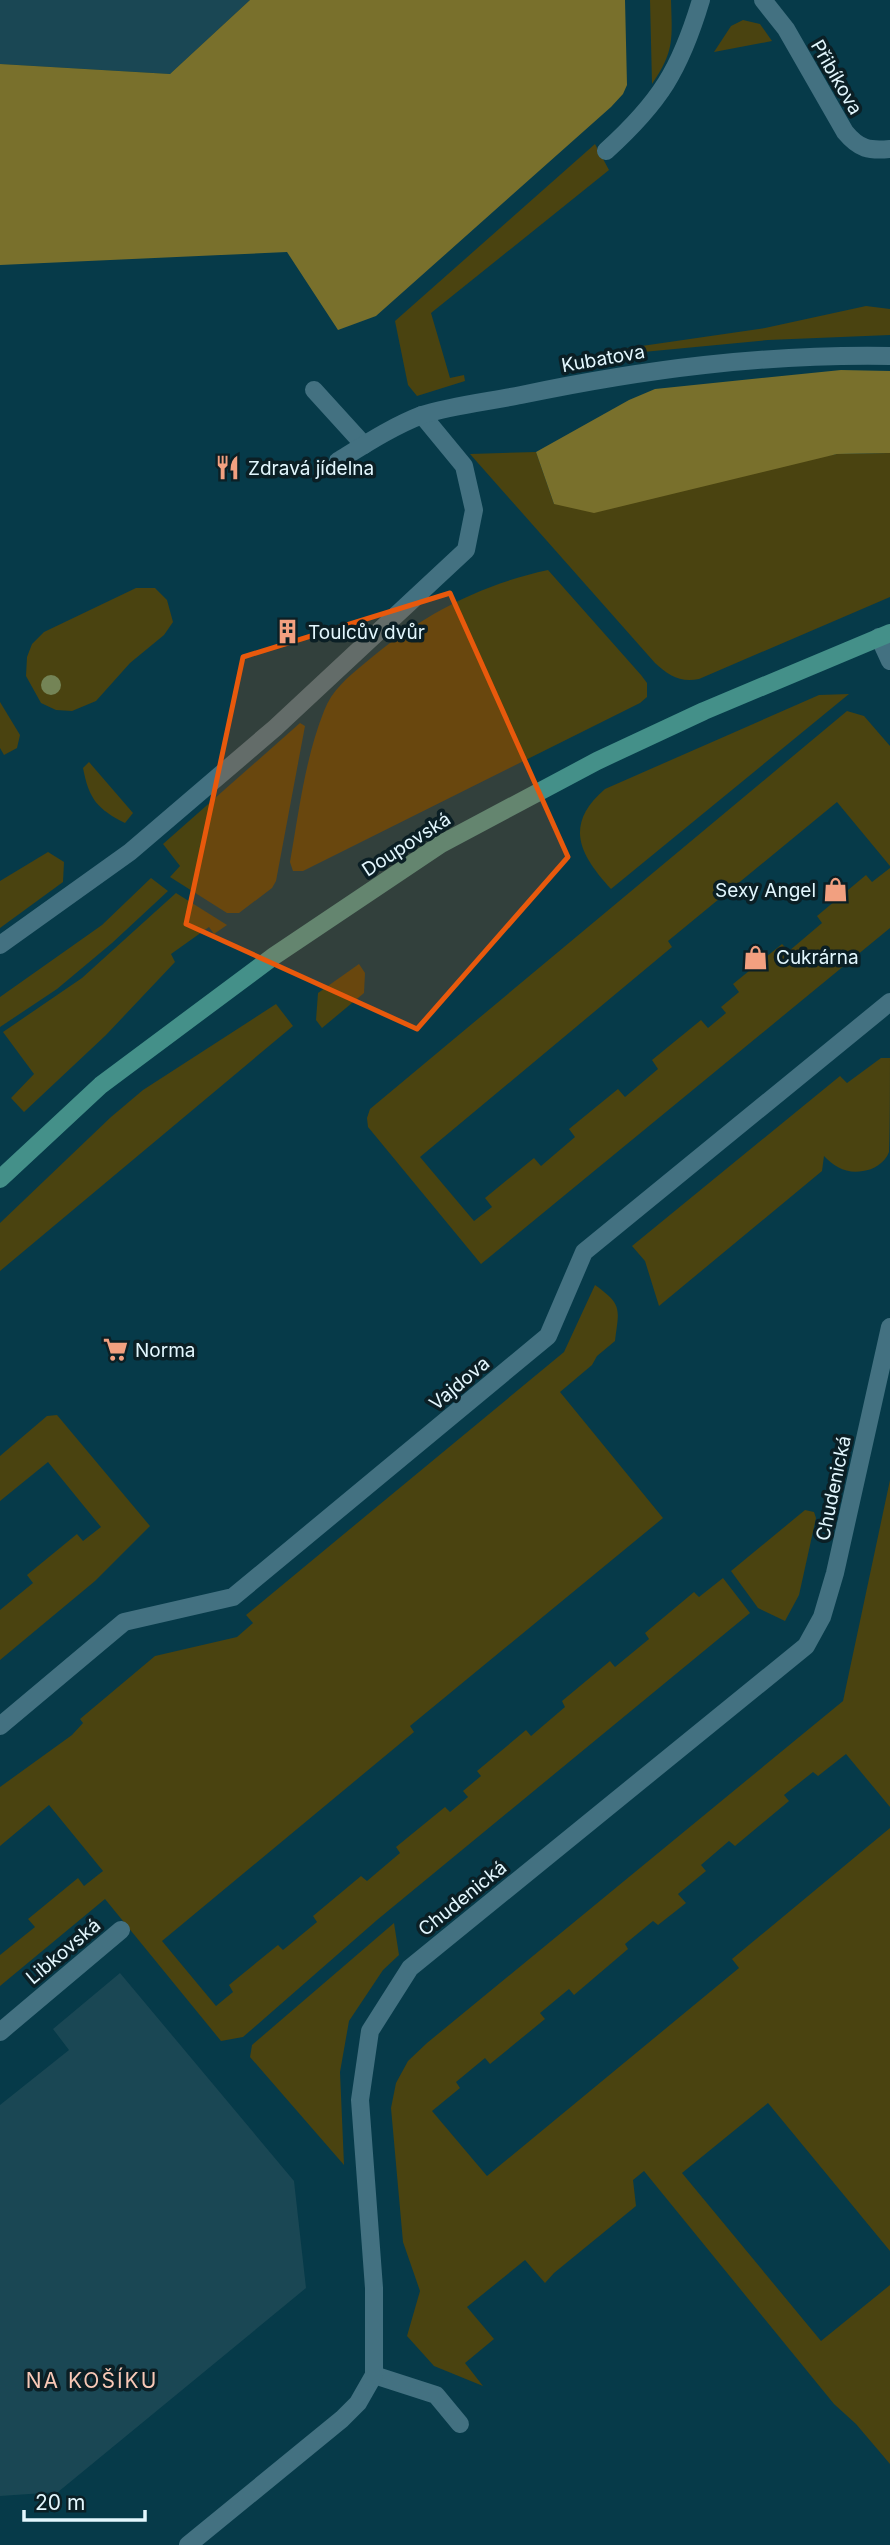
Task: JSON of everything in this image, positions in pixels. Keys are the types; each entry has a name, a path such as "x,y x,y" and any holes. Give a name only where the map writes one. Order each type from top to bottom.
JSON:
{"street":[{"path":"606,151 649,109 664,88 682,57 701,0"},
{"name":"Přibíkova","path":"763,0 786,29 854,143 867,150 890,149"},
{"name":"Kubatova","path":"338,461 422,415 609,376 697,364 773,358 890,356"},
{"path":"314,390 364,445"},
{"path":"0,945 130,852 275,728 466,550 474,510 464,466 422,415"},
{"path":"885,635 890,661"},
{"name":"Doupovská","path":"0,1179 101,1086 274,956 441,844 597,761 704,711 885,635"},
{"name":"Vajdova","path":"0,1726 124,1622 233,1597 548,1336 584,1252 890,1002"},
{"name":"Chudenická","path":"374,2375 374,2288 360,2100 370,2031 410,1968 806,1646 822,1617 835,1573 890,1326"},
{"name":"Libkovská","path":"0,2032 121,1930"},
{"path":"188,2545 342,2420 358,2403 374,2375 436,2395 460,2424"}],"highlighted area":[{"path":"450,593 568,857 417,1029 186,924 243,657"}],"shaded area":[{"path":"0,0 250,0 170,74 0,64"},
{"path":"250,0 625,0 627,85 611,107 376,316 338,330 287,252 0,265 0,64 170,74"},
{"path":"650,0 671,0 672,25 665,62 652,84"},
{"path":"743,20 760,24 772,41 714,52 731,26"},
{"path":"595,144 609,170 431,313 450,378 464,375 465,381 417,396 408,385 395,321"},
{"path":"866,306 890,309 890,335 768,340 622,354 621,349 765,328"},
{"path":"841,370 890,371 890,453 837,454 594,513 554,504 536,452 629,400 655,389"},
{"path":"536,452 554,504 837,454 890,453 890,597 699,679 675,677 655,663 470,454"},
{"path":"548,570 641,675 647,683 647,697 640,703 303,871 293,871 290,862 307,766 317,729 327,703 336,690 385,646 428,617 497,584"},
{"path":"136,588 155,588 167,600 173,622 164,635 130,663 96,701 72,711 56,710 41,703 26,676 27,657 32,644 44,632"},
{"path":"849,694 611,889 591,864 584,852 580,827 592,802 605,789 819,695"},
{"path":"0,702 20,735 17,748 4,755 0,748"},
{"path":"847,711 864,716 890,746 890,866 837,802 668,941 672,947 420,1157 474,1221 492,1207 485,1198 534,1158 541,1166 575,1137 569,1129 618,1089 625,1097 658,1069 652,1060 701,1020 708,1028 726,1013 721,1007 739,992 733,984 782,944 789,951 822,923 817,916 866,875 872,882 890,868 890,928 481,1264 368,1127 370,1109"},
{"path":"300,723 305,726 276,881 272,888 239,913 227,913 170,877 180,866 163,844"},
{"path":"89,762 133,813 125,823 107,813 96,802 88,788 83,768"},
{"path":"48,852 64,862 63,882 0,928 0,881"},
{"path":"151,878 168,891 57,989 0,1027 0,997 102,925"},
{"path":"176,893 227,925 214,934 209,927 171,954 175,962 106,1035 24,1112 11,1098 34,1074 3,1032 82,978"},
{"path":"359,964 365,973 364,993 322,1028 316,1020 318,993"},
{"path":"276,1004 293,1026 0,1271 0,1223 143,1090"},
{"path":"881,1058 890,1058 889,1152 885,1159 871,1169 852,1171 837,1166 824,1156 822,1171 659,1306 645,1261 632,1246 840,1076 847,1083"},
{"path":"595,1285 617,1308 615,1341 560,1392 663,1518 410,1726 414,1732 162,1941 216,2006 233,1992 229,1985 278,1945 283,1950 317,1922 313,1916 361,1876 367,1881 400,1853 396,1847 445,1807 450,1812 468,1797 463,1791 481,1776 477,1771 526,1730 531,1736 565,1707 562,1701 610,1661 615,1667 649,1639 645,1633 694,1592 699,1597 723,1578 750,1613 377,1920 243,2037 221,2041 105,1899 0,1986 0,1955 35,1927 28,1919 78,1878 84,1886 103,1871 49,1805 0,1846 0,1787 72,1735 83,1723 80,1719 155,1656 237,1637 253,1623 246,1615 564,1352"},
{"path":"57,1415 150,1526 95,1581 0,1660 0,1610 33,1583 27,1575 77,1534 83,1541 101,1527 48,1462 0,1501 0,1456 47,1416"},
{"path":"890,1480 890,1807 846,1754 818,1776 813,1772 784,1795 789,1801 735,1846 729,1841 701,1865 706,1871 678,1894 686,1903 658,1925 653,1921 625,1944 628,1949 574,1995 569,1989 540,2013 545,2019 490,2064 485,2058 456,2082 460,2088 432,2111 487,2176 739,1968 732,1959 890,1828 890,2251 768,2103 682,2173 821,2341 890,2285 890,2464 856,2424 834,2404 644,2171 633,2180 636,2206 545,2283 525,2260 467,2307 494,2339 465,2363 483,2386 434,2366 407,2336 420,2291 403,2242 391,2108 396,2083 408,2061 427,2043 843,1701"},
{"path":"805,1510 814,1512 816,1518 799,1595 785,1621 758,1608 731,1571"},
{"path":"394,1923 399,1955 383,1970 349,2021 340,2072 344,2165 250,2057 252,2045"},
{"path":"120,1973 294,2181 306,2288 58,2492 0,2496 0,2105 69,2050 53,2029"}],"place":[{"name":"Zdravá jídelna","path":"228,468"},
{"name":"Toulcův dvůr","path":"288,632"},
{"name":"Sexy Angel","path":"836,890"},
{"name":"Cukrárna","path":"756,957"},
{"name":"Norma","path":"115,1350"}],"district":[{"name":"NA KOŠÍKU","path":"92,2381"}]}
